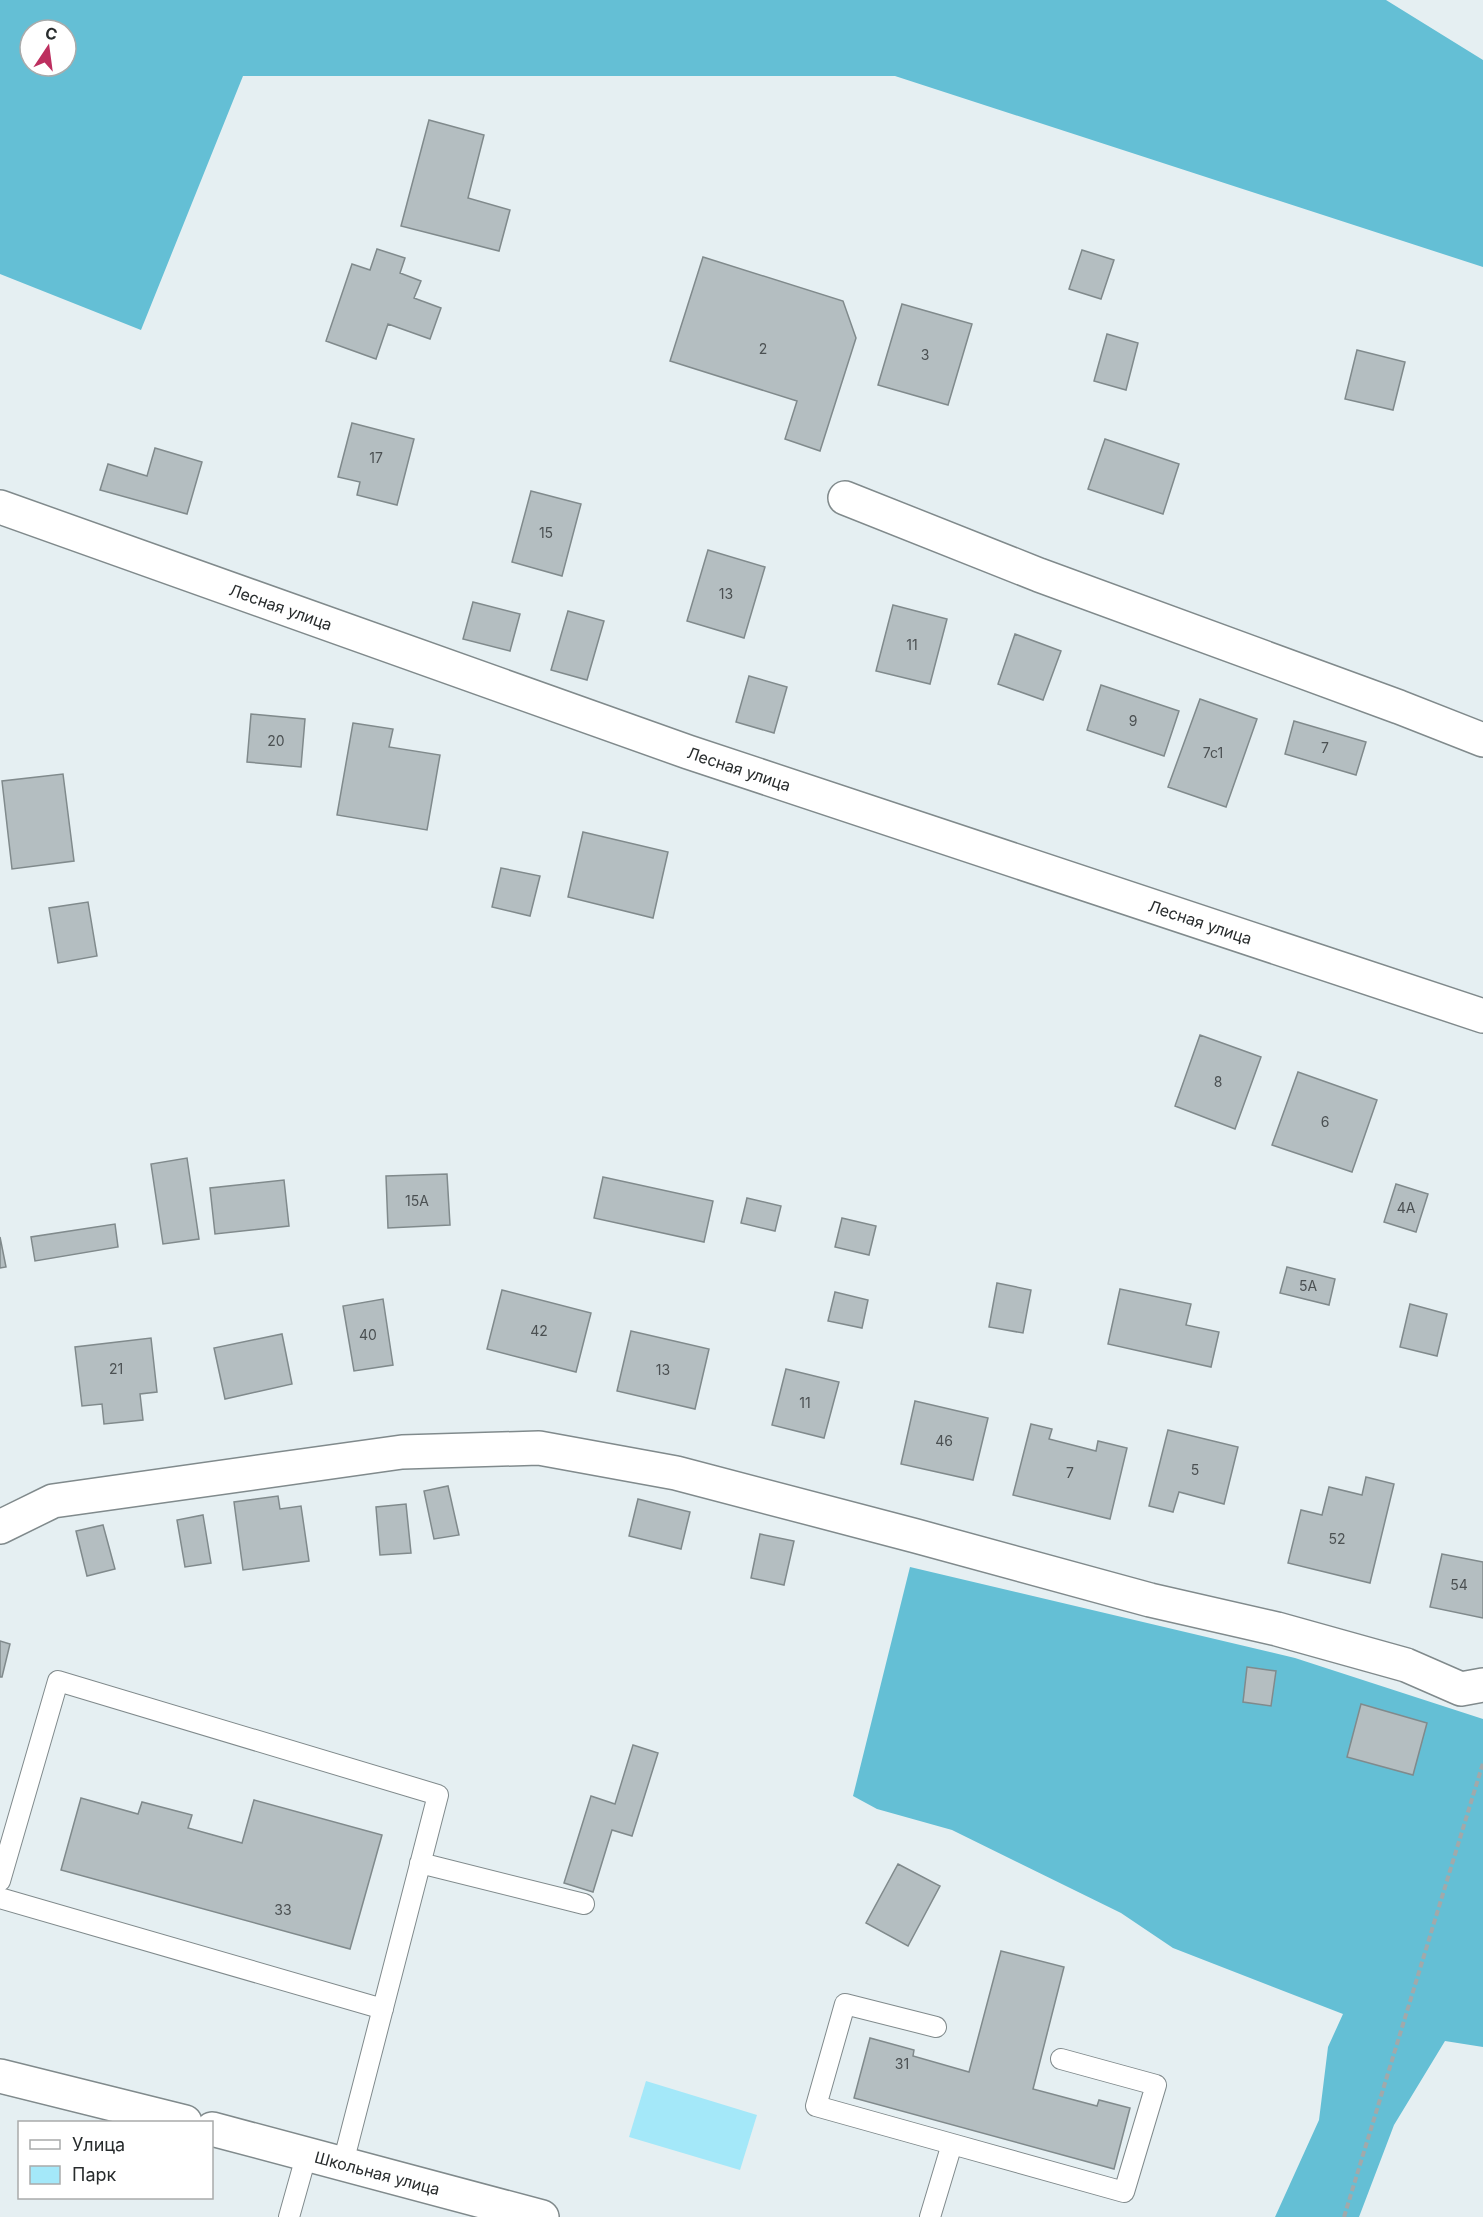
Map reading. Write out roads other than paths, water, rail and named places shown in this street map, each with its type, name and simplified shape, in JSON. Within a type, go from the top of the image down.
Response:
[{"type":"street","points":[[845,498],[1039,575],[1400,707],[1483,740]]},
{"type":"street","name":"Лесная улица","points":[[0,507],[688,752],[1483,1016]]},
{"type":"street","points":[[0,1527],[53,1501],[402,1452],[539,1448],[676,1473],[1150,1600],[1277,1629],[1406,1665],[1461,1689],[1483,1685]]},
{"type":"street","points":[[0,2076],[181,2121]]},
{"type":"street","name":"Школьная улица","points":[[213,2129],[542,2217]]},
{"type":"lane","points":[[0,1881],[58,1681],[438,1795],[343,2163]]},
{"type":"lane","points":[[420,1863],[584,1904]]},
{"type":"lane","points":[[0,1899],[383,2009]]},
{"type":"lane","points":[[936,2027],[845,2004],[816,2106],[1124,2192],[1156,2085],[1061,2059]]},
{"type":"lane","points":[[930,2217],[952,2144]]},
{"type":"lane","points":[[289,2217],[307,2153]]}]
